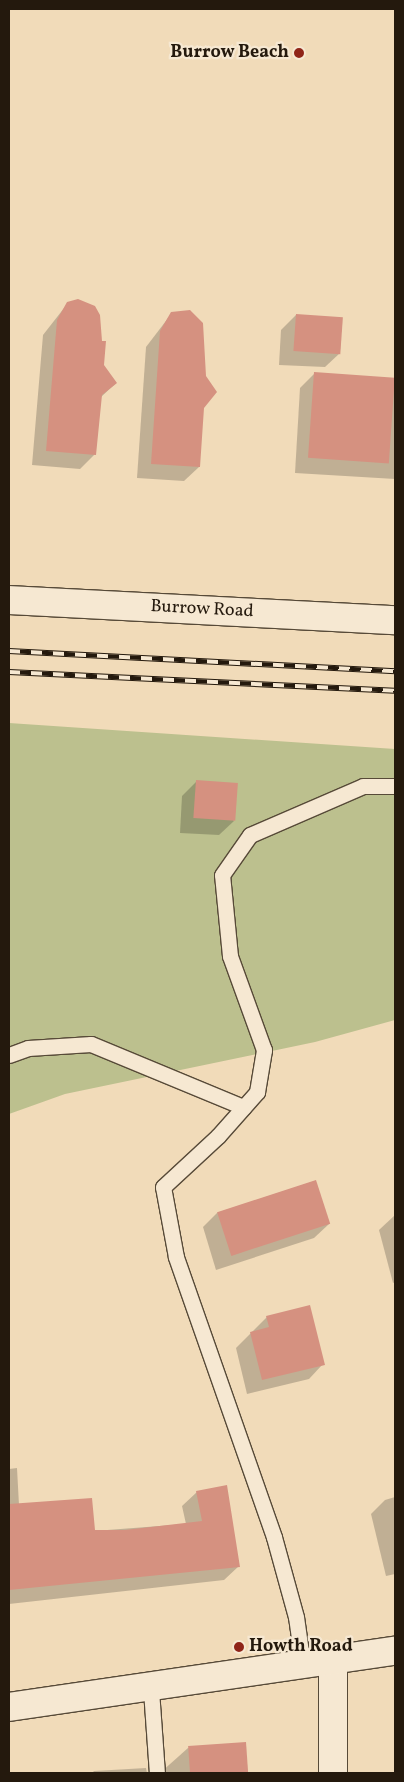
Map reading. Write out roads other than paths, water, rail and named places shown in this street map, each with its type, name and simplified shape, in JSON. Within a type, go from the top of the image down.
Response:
[{"type":"street","name":"Burrow Road","points":[[9,600],[395,620]]},
{"type":"street","points":[[9,1707],[151,1690],[395,1651]]},
{"type":"street","points":[[333,1662],[333,1773]]},
{"type":"lane","points":[[303,1666],[296,1617],[274,1536],[176,1257],[163,1187],[257,1092],[264,1050],[230,956],[222,875],[250,835],[363,786],[395,786]]},
{"type":"lane","points":[[9,1055],[28,1048],[91,1044],[243,1108]]},
{"type":"lane","points":[[151,1690],[157,1773]]},
{"type":"railway","points":[[9,651],[395,671]]},
{"type":"railway","points":[[9,672],[395,691]]},
{"type":"place","name":"Burrow Beach","points":[[299,53]]},
{"type":"place","name":"Howth Road","points":[[239,1647]]}]
